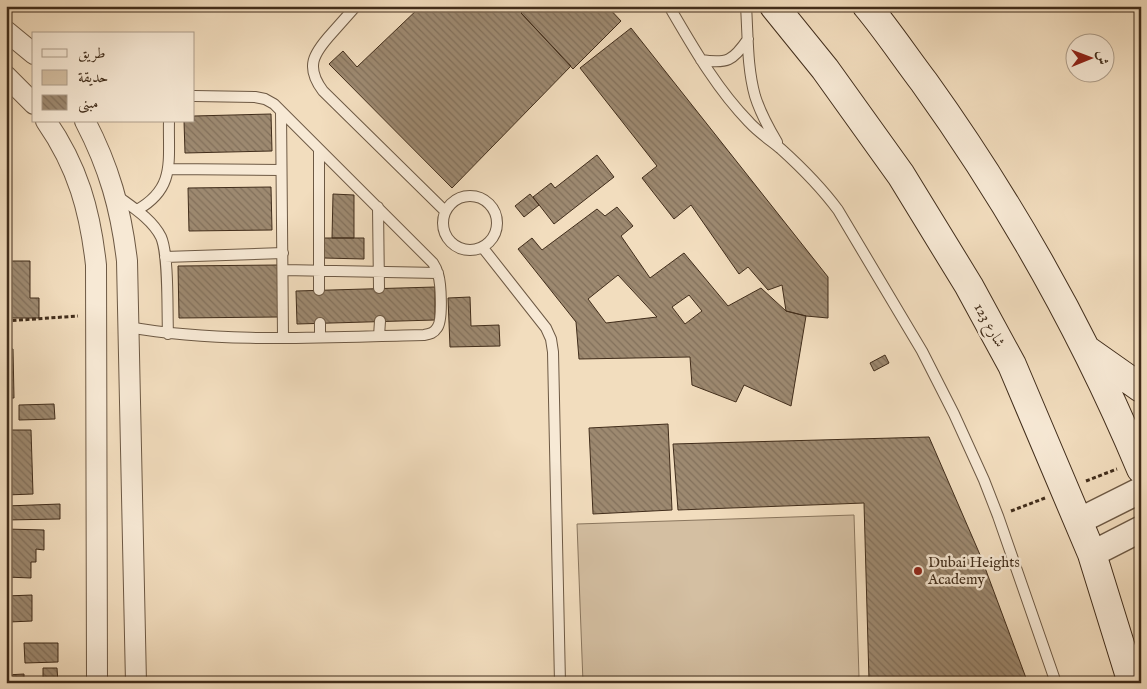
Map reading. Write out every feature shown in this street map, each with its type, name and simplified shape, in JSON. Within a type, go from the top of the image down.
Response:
[{"type":"main road","name":"شارع 123","points":[[774,6],[825,69],[901,175],[969,286],[1012,365],[1092,554],[1132,683]]},
{"type":"main road","points":[[867,6],[953,123],[1024,234],[1086,349],[1141,469]]},
{"type":"main road","points":[[1086,349],[1141,388]]},
{"type":"street","points":[[6,31],[32,52]]},
{"type":"street","points":[[6,76],[32,102]]},
{"type":"street","points":[[47,122],[71,165],[84,197],[92,231],[96,265],[96,683]]},
{"type":"street","points":[[85,122],[107,168],[116,195],[127,261],[136,683]]},
{"type":"street","points":[[1079,521],[1141,490]]},
{"type":"street","points":[[1092,554],[1141,529]]},
{"type":"lane","points":[[356,6],[316,52],[312,66],[315,80],[323,91],[445,212]]},
{"type":"lane","points":[[669,6],[701,60],[728,99],[750,123],[813,179],[838,210],[926,359],[984,480],[998,516],[1053,681]]},
{"type":"lane","points":[[746,6],[749,68],[755,97],[766,124],[781,149]]},
{"type":"lane","points":[[701,60],[720,62],[737,54],[748,39]]},
{"type":"lane","points":[[128,327],[168,334],[320,337],[424,335],[432,333],[439,327],[441,318],[438,273],[433,263],[274,104],[265,99],[255,97],[195,96]]},
{"type":"lane","points":[[281,111],[283,337]]},
{"type":"lane","points":[[136,210],[148,204],[165,183],[168,168],[170,122]]},
{"type":"lane","points":[[319,149],[319,290]]},
{"type":"lane","points":[[168,168],[281,170]]},
{"type":"lane","points":[[116,195],[150,223],[161,238],[165,257],[168,334]]},
{"type":"lane","points":[[465,196],[478,197],[489,204],[496,214],[497,227],[492,239],[483,248],[470,251],[457,248],[447,238],[443,225],[445,212],[453,202],[465,196]]},
{"type":"lane","points":[[378,207],[379,288]]},
{"type":"lane","points":[[483,248],[546,328],[552,339],[560,683]]},
{"type":"lane","points":[[165,257],[282,254]]},
{"type":"lane","points":[[282,270],[438,273]]},
{"type":"lane","points":[[379,336],[380,321]]},
{"type":"lane","points":[[320,323],[320,337]]},
{"type":"path","points":[[6,321],[96,315]]},
{"type":"green space","points":[[854,515],[859,677],[688,683],[583,683],[577,524]]},
{"type":"building","points":[[421,6],[528,6],[521,13],[571,66],[452,188],[329,64],[343,51],[357,67]]},
{"type":"building","points":[[528,6],[607,6],[621,21],[573,69],[521,13]]},
{"type":"building","points":[[631,28],[828,277],[828,318],[806,316],[786,311],[782,285],[768,290],[748,267],[739,274],[691,205],[674,219],[642,178],[657,166],[580,68]]},
{"type":"building","points":[[271,114],[272,151],[185,153],[184,122],[195,122],[195,116]]},
{"type":"building","points":[[597,155],[614,177],[554,224],[533,197],[551,183],[555,188]]},
{"type":"building","points":[[271,187],[272,230],[189,231],[188,188]]},
{"type":"building","points":[[333,194],[354,195],[354,238],[332,238]]},
{"type":"building","points":[[530,194],[539,205],[524,217],[515,206]]},
{"type":"building","points":[[617,207],[633,226],[621,236],[650,278],[684,253],[728,306],[761,288],[786,311],[806,316],[791,406],[744,385],[736,402],[692,385],[690,357],[579,359],[576,322],[518,249],[532,238],[542,250],[597,209],[605,216]],"holes":[[[618,275],[657,317],[606,323],[588,299]],[[689,295],[702,311],[685,324],[672,307]]]},
{"type":"building","points":[[324,238],[364,238],[364,259],[324,258]]},
{"type":"building","points":[[6,261],[30,261],[30,298],[39,298],[39,318],[6,318]]},
{"type":"building","points":[[278,265],[278,317],[179,318],[178,266]]},
{"type":"building","points":[[435,287],[435,320],[297,324],[296,291]]},
{"type":"building","points":[[470,297],[471,326],[499,325],[500,346],[450,347],[448,298]]},
{"type":"building","points":[[6,349],[13,349],[14,398],[6,398]]},
{"type":"building","points":[[885,355],[889,363],[874,371],[870,363]]},
{"type":"building","points":[[54,404],[55,419],[19,420],[19,405]]},
{"type":"building","points":[[668,424],[672,510],[593,514],[589,428]]},
{"type":"building","points":[[6,430],[31,430],[33,494],[6,495]]},
{"type":"building","points":[[929,437],[981,557],[1026,678],[869,680],[864,503],[678,510],[673,444]]},
{"type":"building","points":[[60,504],[60,519],[6,520],[6,506]]},
{"type":"building","points":[[6,529],[44,530],[44,550],[36,549],[36,562],[31,562],[31,578],[6,577]]},
{"type":"building","points":[[32,595],[32,621],[9,622],[10,657],[6,657],[6,596]]},
{"type":"building","points":[[24,643],[58,643],[58,662],[25,663]]},
{"type":"building","points":[[43,668],[57,668],[58,683],[43,683]]},
{"type":"building","points":[[24,674],[24,683],[6,683],[6,675]]},
{"type":"place","name":"Dubai Heights Academy","points":[[918,571]]}]
